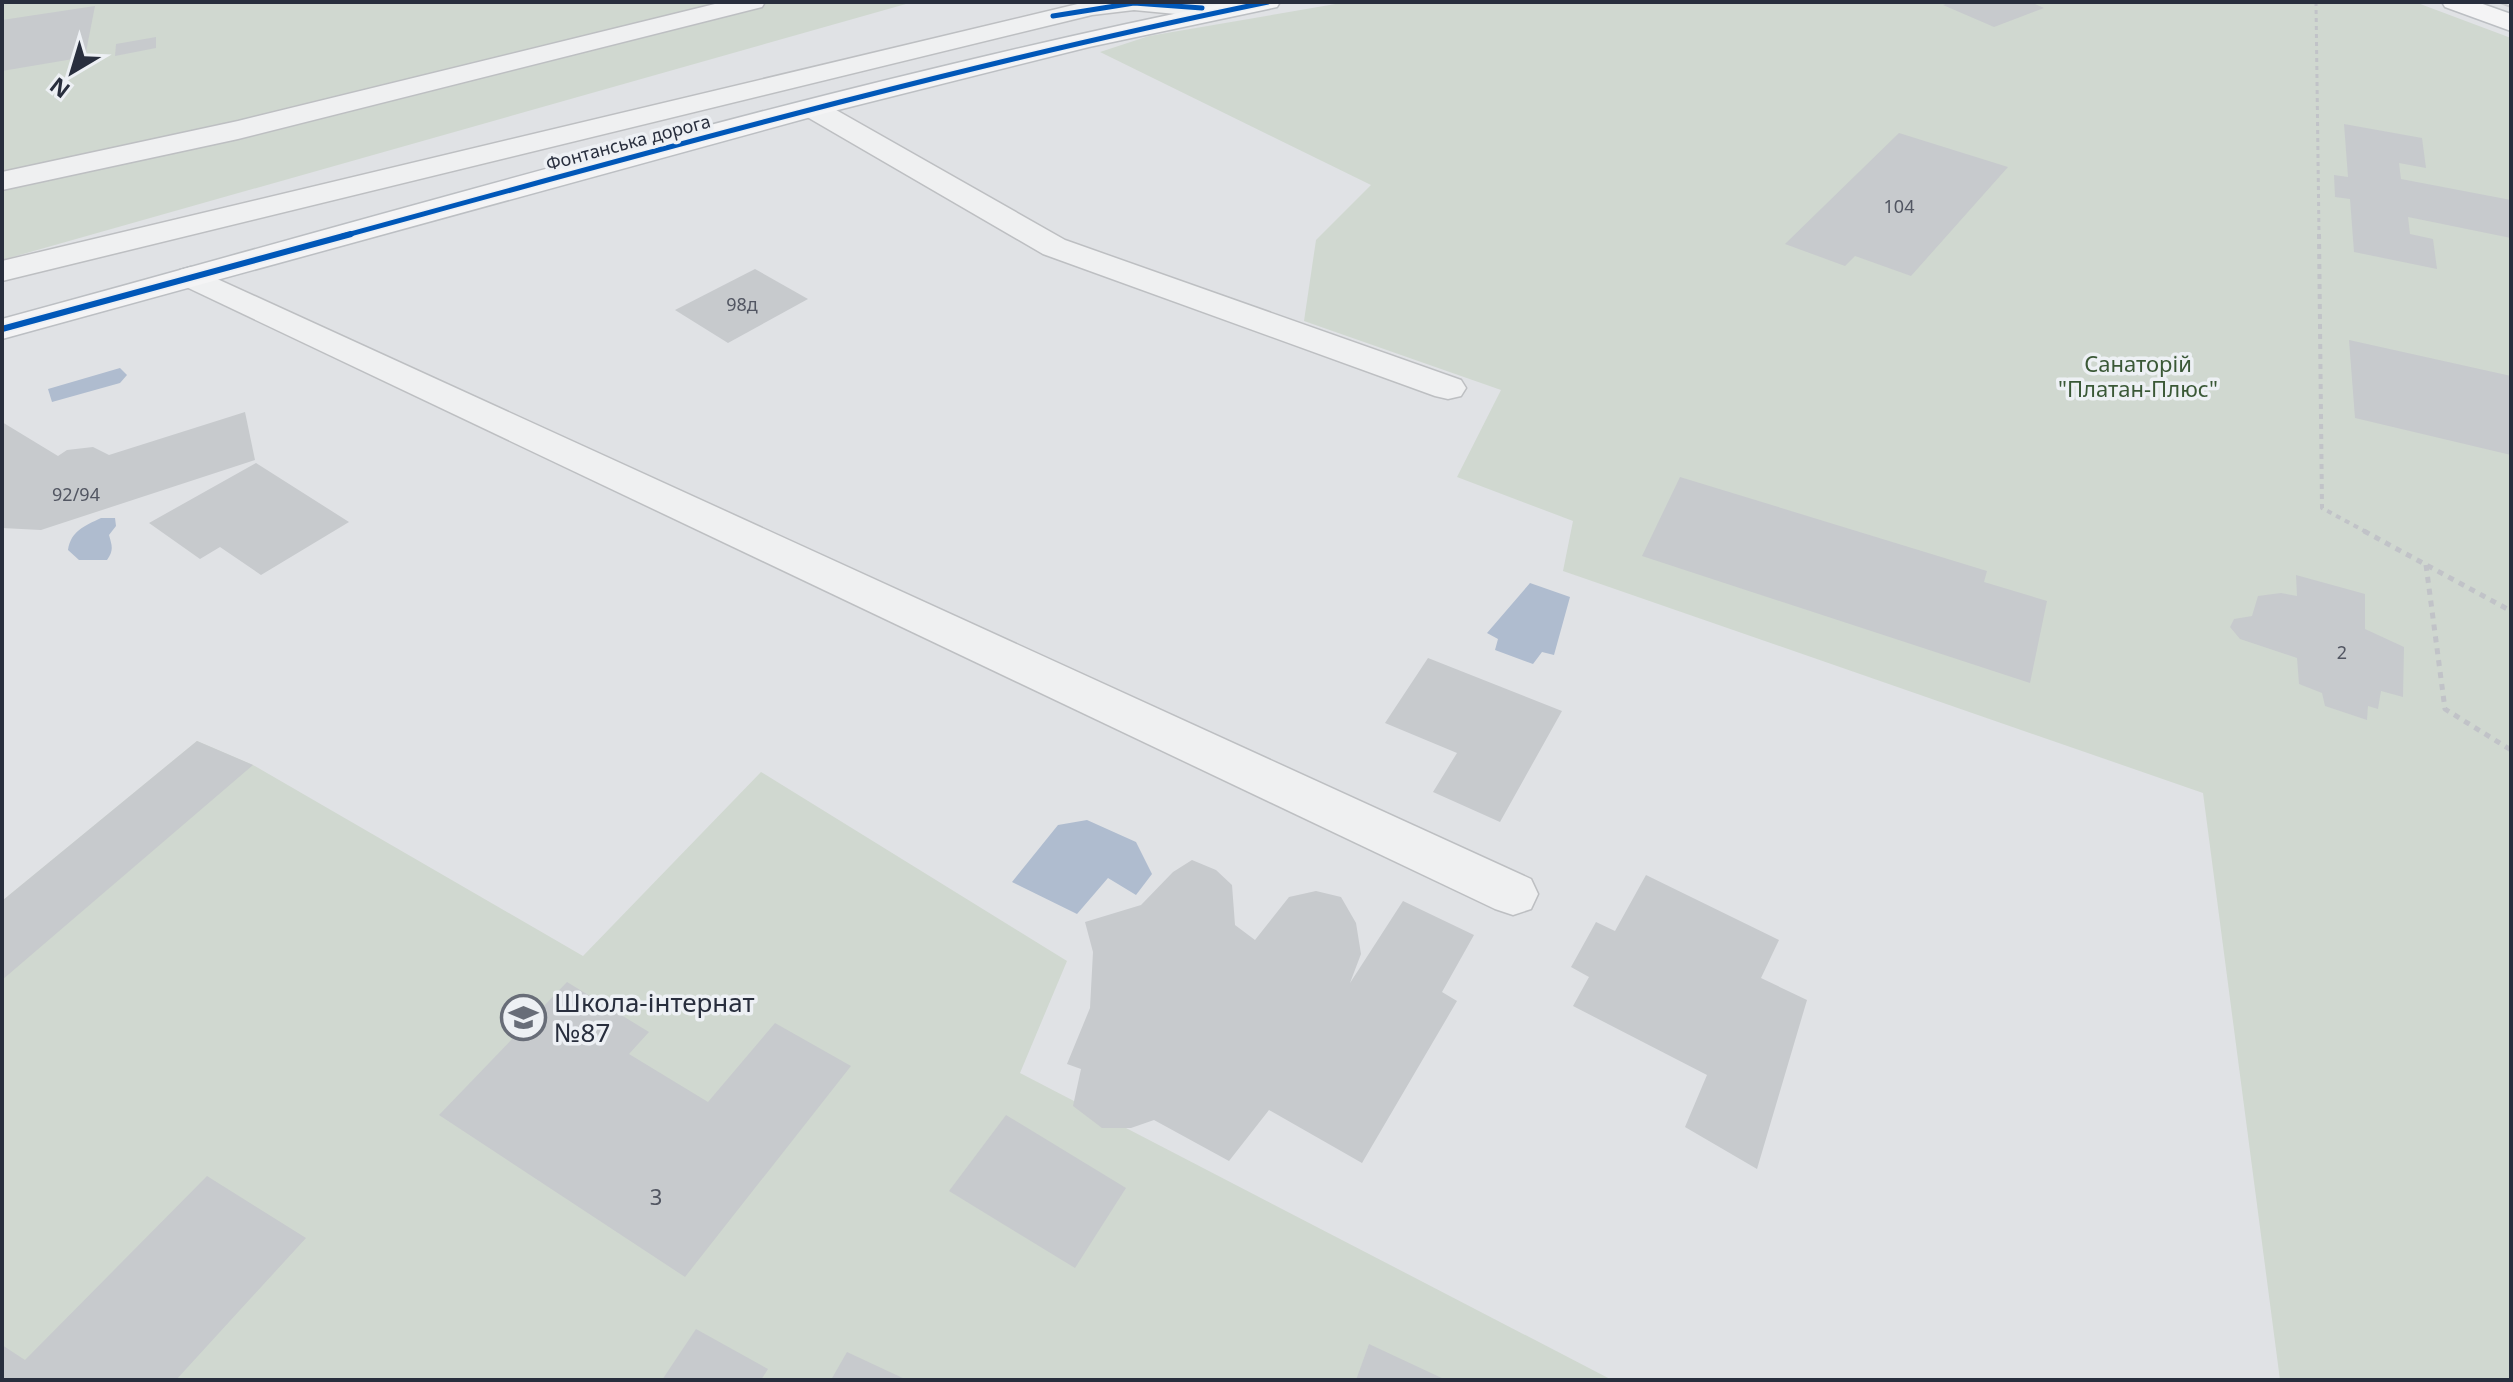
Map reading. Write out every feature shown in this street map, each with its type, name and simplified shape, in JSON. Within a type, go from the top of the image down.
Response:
[{"type":"main road","name":"Фонтанська дорога","points":[[2,329],[812,108],[1088,39],[1268,2]]},
{"type":"main road","points":[[2454,2],[2511,23]]},
{"type":"street","points":[[2,181],[238,130],[753,2]]},
{"type":"street","points":[[2,271],[1053,16],[1134,3],[1218,10]]},
{"type":"street","points":[[1053,16],[1075,14],[1099,23],[1098,30],[1088,39]]},
{"type":"street","points":[[903,52],[934,21]]},
{"type":"street","points":[[812,108],[1054,247],[1448,388]]},
{"type":"street","points":[[191,277],[1513,894]]},
{"type":"path","points":[[2316,2],[2322,508],[2511,611]]},
{"type":"path","points":[[2425,564],[2445,709],[2511,750]]},
{"type":"green space","points":[[2,2],[913,2],[2,260]]},
{"type":"green space","name":"Санаторій \"Платан-Плюс\"","points":[[1347,2],[2415,2],[2511,38],[2511,1380],[2280,1380],[2203,793],[1563,571],[1573,521],[1457,477],[1501,390],[1304,321],[1316,240],[1371,185],[1100,52],[1149,36]]},
{"type":"green space","name":"Школа-інтернат №87","points":[[197,741],[253,765],[583,956],[761,772],[1067,961],[1020,1073],[1612,1380],[2,1380],[2,901]]},
{"type":"water","points":[[120,368],[127,375],[120,383],[52,402],[48,389]]},
{"type":"water","points":[[101,518],[115,518],[116,526],[109,535],[112,548],[109,557],[107,560],[79,560],[68,550],[72,538]]},
{"type":"water","points":[[1530,583],[1570,597],[1554,655],[1542,652],[1533,664],[1495,650],[1498,639],[1487,633]]},
{"type":"water","points":[[1087,820],[1136,842],[1152,874],[1136,895],[1108,878],[1077,914],[1012,882],[1058,825]]},
{"type":"building","points":[[1951,2],[2030,2],[2044,8],[1994,27],[1943,5]]},
{"type":"building","points":[[95,6],[85,57],[2,71],[2,20]]},
{"type":"building","points":[[156,37],[156,48],[115,56],[116,44]]},
{"type":"building","points":[[2344,124],[2422,138],[2426,168],[2399,163],[2401,179],[2511,200],[2511,238],[2408,217],[2410,234],[2433,239],[2437,269],[2354,252],[2350,199],[2335,197],[2334,175],[2348,177]]},
{"type":"building","points":[[1899,133],[2008,167],[1911,276],[1855,256],[1845,266],[1785,244]]},
{"type":"building","points":[[755,269],[808,299],[728,343],[675,310]]},
{"type":"building","points":[[2349,340],[2511,376],[2511,455],[2355,418]]},
{"type":"building","points":[[245,412],[255,460],[41,530],[2,528],[2,422],[58,456],[67,450],[93,447],[109,455]]},
{"type":"building","points":[[256,463],[349,522],[261,575],[220,547],[200,559],[149,523]]},
{"type":"building","points":[[1680,477],[1987,571],[1984,582],[2047,601],[2030,683],[1642,556]]},
{"type":"building","points":[[2296,575],[2365,594],[2365,629],[2404,647],[2403,697],[2381,691],[2378,709],[2368,706],[2367,720],[2325,706],[2322,693],[2299,684],[2297,658],[2240,639],[2230,627],[2234,619],[2252,616],[2258,596],[2281,593],[2297,596]]},
{"type":"building","points":[[1428,658],[1562,711],[1500,822],[1433,792],[1457,753],[1385,723]]},
{"type":"building","points":[[197,741],[253,765],[2,980],[2,901]]},
{"type":"building","points":[[1192,860],[1216,870],[1232,885],[1235,925],[1255,940],[1289,897],[1316,891],[1341,897],[1356,923],[1361,954],[1350,983],[1403,901],[1474,935],[1442,992],[1457,1001],[1362,1163],[1269,1110],[1229,1161],[1154,1120],[1131,1128],[1102,1128],[1073,1106],[1081,1069],[1067,1064],[1090,1008],[1093,952],[1085,922],[1141,905],[1173,872]]},
{"type":"building","points":[[1646,875],[1779,940],[1761,978],[1807,1000],[1757,1169],[1685,1127],[1707,1075],[1573,1006],[1589,977],[1571,967],[1596,922],[1615,931]]},
{"type":"building","points":[[567,982],[649,1032],[629,1054],[708,1102],[775,1023],[851,1066],[685,1277],[439,1115]]},
{"type":"building","points":[[1006,1115],[1126,1188],[1075,1268],[949,1191]]},
{"type":"building","points":[[207,1176],[306,1238],[176,1380],[2,1380],[2,1345],[25,1360]]},
{"type":"building","points":[[696,1329],[768,1369],[761,1380],[662,1380]]},
{"type":"building","points":[[1369,1344],[1446,1380],[1356,1380]]},
{"type":"building","points":[[847,1352],[907,1380],[831,1380]]},
{"type":"tram line","points":[[2498,2],[2511,7]]},
{"type":"cycle path","points":[[2,329],[812,108],[1088,39],[1268,2]]},
{"type":"cycle path","points":[[1053,16],[1134,3],[1202,8]]},
{"type":"place","name":"Школа-інтернат №87","points":[[523,1017]]}]
